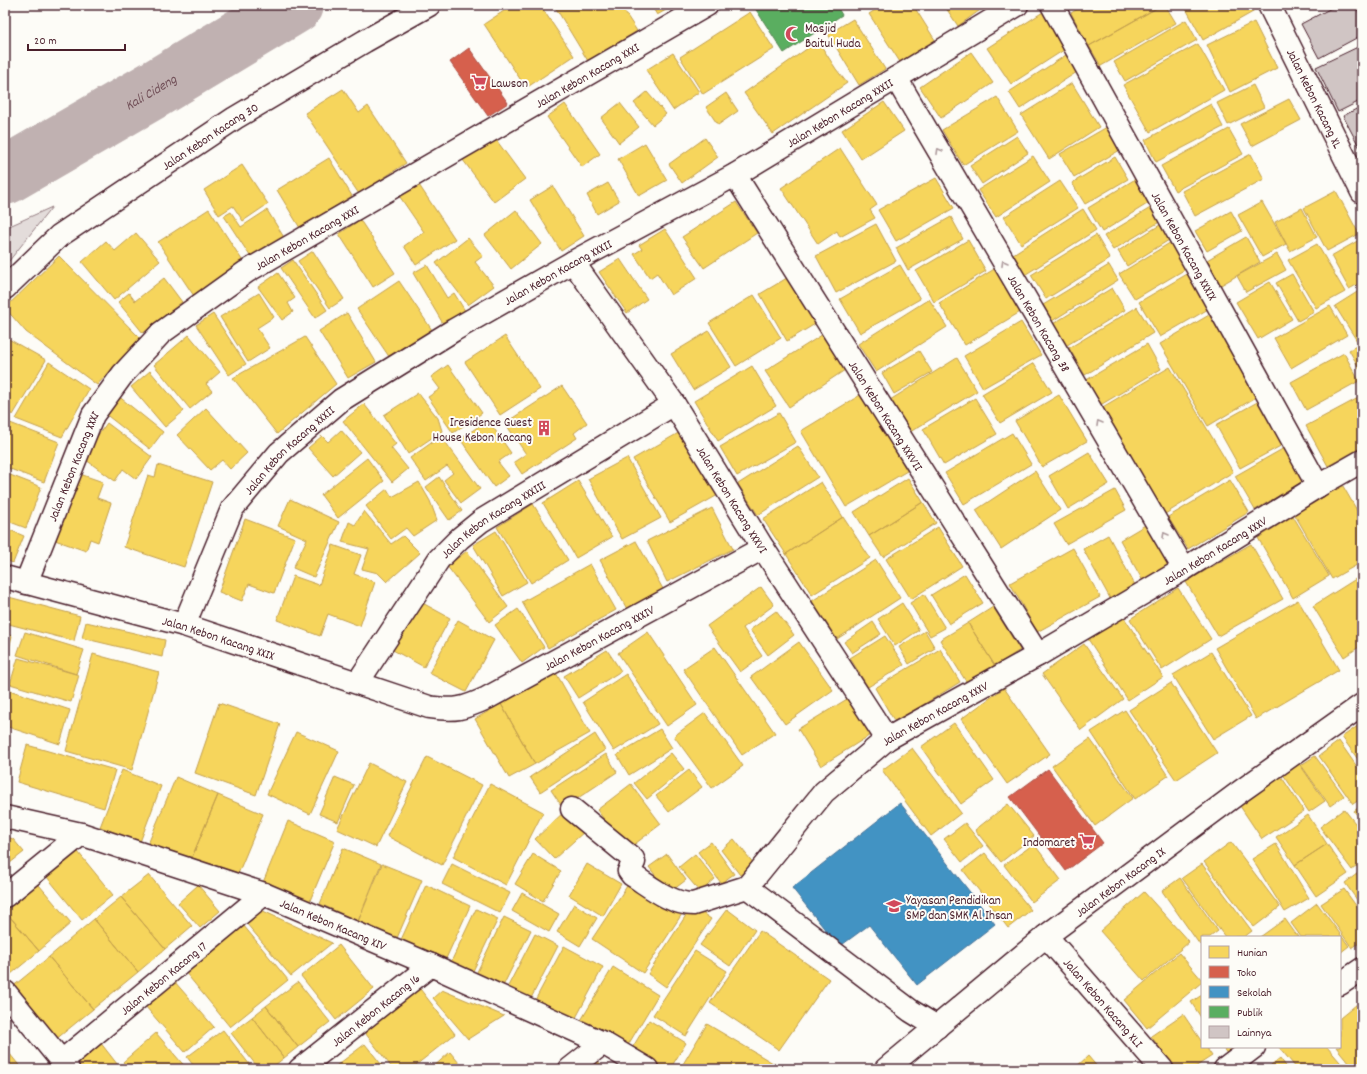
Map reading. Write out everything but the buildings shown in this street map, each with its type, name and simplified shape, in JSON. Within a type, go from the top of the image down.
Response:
[{"type":"street","name":"Jalan Kebon Kacang 30","points":[[5,288],[59,236],[235,118],[429,5]]},
{"type":"street","name":"Jalan Kebon Kacang XXXI","points":[[26,583],[93,415],[123,374],[161,333],[246,272],[706,5]]},
{"type":"street","name":"Jalan Kebon Kacang XXXII","points":[[184,625],[232,509],[279,453],[341,400],[454,330],[573,262],[735,175],[1017,5]]},
{"type":"street","name":"Jalan Kebon Kacang XXXIX","points":[[1052,5],[1318,486]]},
{"type":"street","name":"Jalan Kebon Kacang XL","points":[[1269,5],[1362,192]]},
{"type":"street","name":"Jalan Kebon Kacang 38","points":[[896,78],[1184,569]]},
{"type":"street","name":"Jalan Kebon Kacang XXXVII","points":[[735,175],[1038,655]]},
{"type":"street","name":"Jalan Kebon Kacang XXXVI","points":[[573,262],[674,404],[763,548],[887,739]]},
{"type":"street","name":"Jalan Kebon Kacang XXXIII","points":[[358,682],[439,559],[460,538],[481,521],[674,404]]},
{"type":"street","name":"Jalan Kebon Kacang XXXV","points":[[747,886],[824,792],[887,739],[1038,655],[1184,569],[1362,460]]},
{"type":"street","name":"Jalan Kebon Kacang XXXIV","points":[[429,707],[448,710],[468,706],[487,698],[763,548]]},
{"type":"street","name":"Jalan Kebon Kacang XXIX","points":[[5,577],[184,625],[429,707]]},
{"type":"street","name":"Jalan Kebon Kacang IX","points":[[886,1069],[1046,936],[1241,791],[1362,705]]},
{"type":"street","points":[[572,809],[633,859],[634,862],[629,871],[632,875],[673,900],[684,904],[693,904],[747,886],[911,1011],[937,1027]]},
{"type":"street","name":"Jalan Kebon Kacang XIV","points":[[5,817],[81,834],[264,894],[431,965],[603,1043],[647,1069]]},
{"type":"street","points":[[5,896],[81,834]]},
{"type":"street","name":"Jalan Kebon Kacang 17","points":[[65,1065],[264,894]]},
{"type":"street","name":"Jalan Kebon Kacang XLI","points":[[1046,936],[1162,1069]]},
{"type":"street","name":"Jalan Kebon Kacang 16","points":[[300,1069],[431,965]]},
{"type":"street","points":[[1341,983],[1362,969]]},
{"type":"street","points":[[5,992],[65,1065]]},
{"type":"street","points":[[570,1069],[603,1043]]},
{"type":"street","points":[[1225,1069],[1253,1048]]},
{"type":"shaded area","points":[[52,207],[5,266],[5,228]]},
{"type":"waterway","name":"Kali Cideng","points":[[5,176],[155,89],[294,5]]},
{"type":"place","name":"Masjid Baitul Huda","points":[[793,34]]},
{"type":"place","name":"Lawson","points":[[479,82]]},
{"type":"place","name":"Iresidence Guest House Kebon Kacang","points":[[544,428]]},
{"type":"place","name":"Indomaret","points":[[1087,841]]},
{"type":"place","name":"Yayasan Pendidikan SMP dan SMK Al Ihsan","points":[[894,906]]}]
